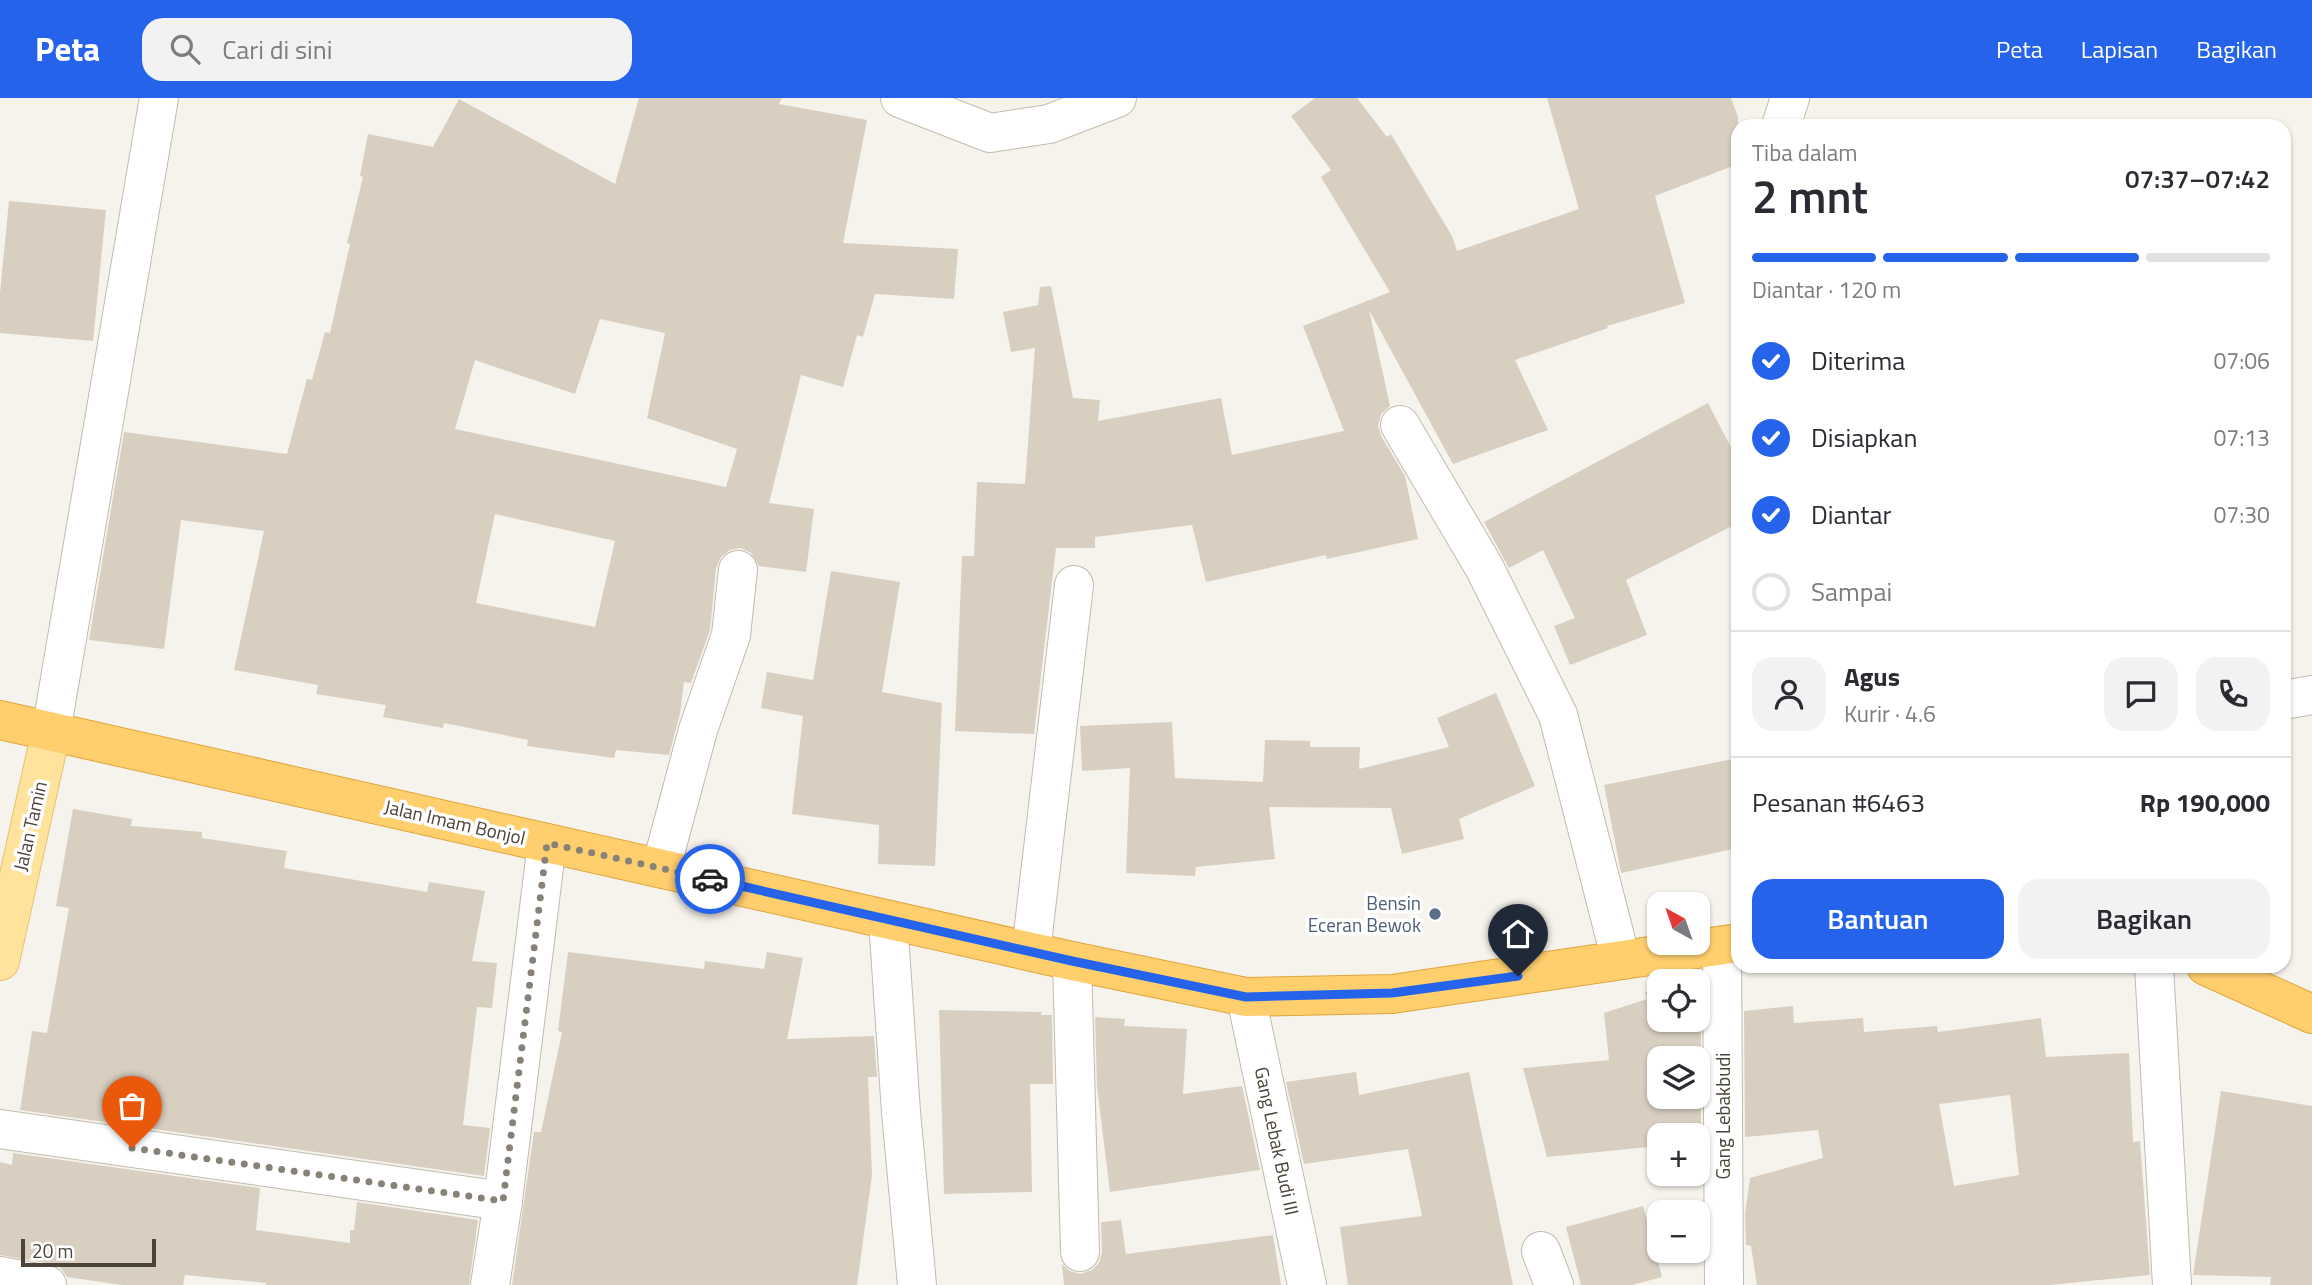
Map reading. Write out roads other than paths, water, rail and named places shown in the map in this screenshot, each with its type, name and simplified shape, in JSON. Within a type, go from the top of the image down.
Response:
[{"type":"highway","name":"Jalan Imam Bonjol","points":[[0,720],[1072,961],[1246,997],[1392,993],[1730,944]]},
{"type":"highway","points":[[2222,973],[2312,1014]]},
{"type":"main road","name":"Jalan Tamin","points":[[0,961],[51,732]]},
{"type":"street","points":[[51,732],[159,98]]},
{"type":"street","points":[[900,98],[990,133],[1049,124],[1117,98]]},
{"type":"street","points":[[1783,119],[1790,98]]},
{"type":"street","points":[[1400,425],[1484,567],[1558,715],[1621,960]]},
{"type":"street","points":[[661,868],[698,730],[731,635],[738,570]]},
{"type":"street","points":[[1031,951],[1074,585]]},
{"type":"street","points":[[2291,699],[2312,695]]},
{"type":"street","points":[[490,1285],[503,1201],[547,843]]},
{"type":"street","points":[[888,920],[901,1112],[917,1285]]},
{"type":"street","name":"Gang Lebakbudi","points":[[1724,1285],[1730,944]]},
{"type":"street","points":[[1072,961],[1080,1252]]},
{"type":"street","points":[[2154,973],[2172,1285]]},
{"type":"street","name":"Gang Lebak Budi III","points":[[1246,997],[1307,1285]]},
{"type":"street","points":[[0,1129],[503,1201]]},
{"type":"street","points":[[0,1276],[47,1285]]},
{"type":"place","name":"Bensin Eceran Bewok","points":[[1435,914]]}]
